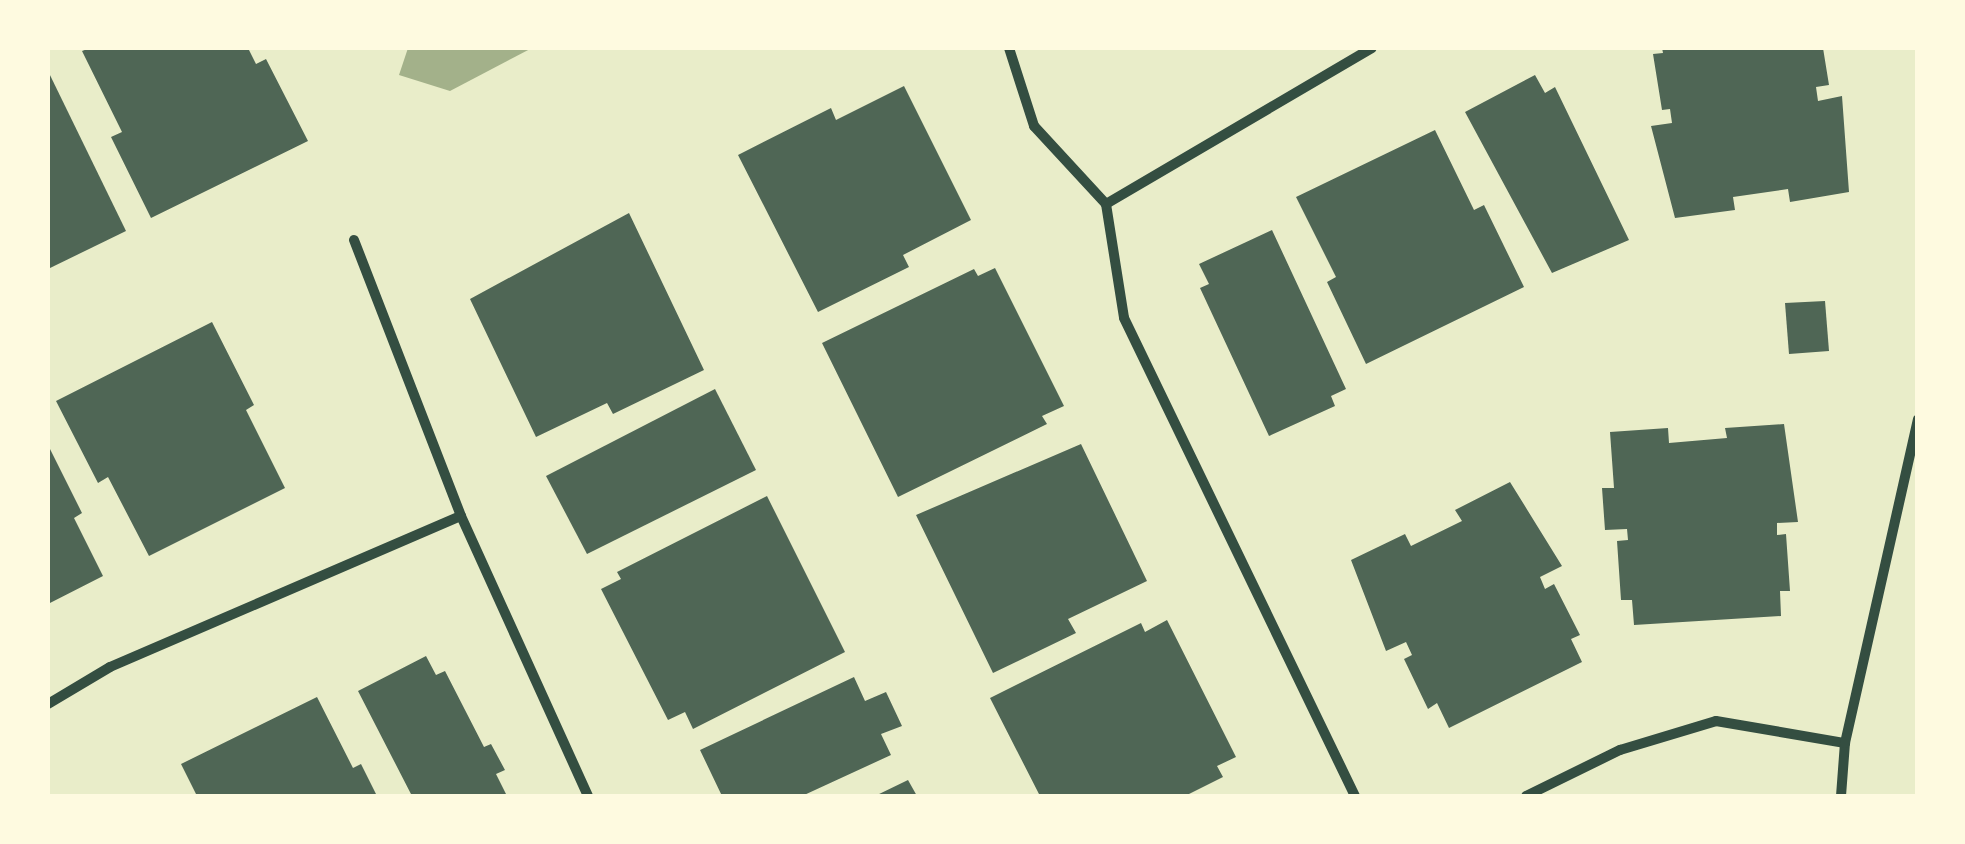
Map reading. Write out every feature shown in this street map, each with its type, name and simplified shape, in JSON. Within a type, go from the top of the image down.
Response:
[{"type":"street","points":[[1009,48],[1034,126],[1106,204],[1124,318],[1355,796]]},
{"type":"street","points":[[1106,204],[1372,48]]},
{"type":"street","points":[[354,240],[461,516],[588,796]]},
{"type":"street","points":[[1842,796],[1844,743],[1918,419]]},
{"type":"street","points":[[48,704],[110,667],[461,516]]},
{"type":"street","points":[[1526,796],[1620,750],[1716,722],[1844,743]]},
{"type":"shaded area","points":[[408,48],[532,48],[450,91],[399,75]]},
{"type":"building","points":[[248,48],[256,64],[266,59],[308,141],[151,218],[111,137],[122,132],[82,51]]},
{"type":"building","points":[[1662,48],[1823,48],[1829,85],[1816,87],[1818,101],[1842,96],[1849,192],[1790,202],[1788,189],[1733,197],[1735,210],[1675,218],[1651,126],[1672,123],[1670,109],[1662,110],[1653,54],[1663,53]]},
{"type":"building","points":[[48,71],[126,231],[48,269]]},
{"type":"building","points":[[1535,75],[1545,93],[1555,87],[1629,240],[1552,273],[1465,112]]},
{"type":"building","points":[[904,86],[971,220],[903,255],[909,267],[818,312],[738,155],[831,108],[836,120]]},
{"type":"building","points":[[1435,130],[1474,210],[1484,205],[1524,287],[1366,364],[1327,282],[1336,277],[1296,197]]},
{"type":"building","points":[[629,213],[704,370],[613,414],[607,403],[536,437],[470,299]]},
{"type":"building","points":[[1272,230],[1346,389],[1331,396],[1335,406],[1269,436],[1200,288],[1209,284],[1199,264]]},
{"type":"building","points":[[995,268],[1064,406],[1042,416],[1047,424],[898,497],[822,343],[974,269],[978,276]]},
{"type":"building","points":[[1825,301],[1829,351],[1789,354],[1785,303]]},
{"type":"building","points":[[212,322],[254,405],[246,410],[285,488],[149,556],[108,477],[98,483],[56,401]]},
{"type":"building","points":[[715,389],[756,470],[587,554],[546,476]]},
{"type":"building","points":[[1784,424],[1798,522],[1777,523],[1777,535],[1786,534],[1790,591],[1780,591],[1781,616],[1634,625],[1632,600],[1621,600],[1617,541],[1628,540],[1627,529],[1605,530],[1602,488],[1614,488],[1610,432],[1668,428],[1669,443],[1727,438],[1725,428]]},
{"type":"building","points":[[1081,444],[1147,581],[1068,619],[1076,633],[993,673],[916,515]]},
{"type":"building","points":[[48,445],[82,513],[74,518],[103,576],[48,604]]},
{"type":"building","points":[[1510,482],[1562,566],[1540,577],[1545,589],[1554,584],[1580,635],[1571,639],[1582,662],[1449,728],[1437,703],[1428,709],[1404,659],[1412,655],[1406,642],[1386,651],[1351,560],[1405,534],[1411,546],[1462,521],[1455,510]]},
{"type":"building","points":[[767,496],[845,652],[693,729],[685,712],[668,720],[601,589],[621,579],[617,572]]},
{"type":"building","points":[[1167,620],[1236,757],[1217,766],[1223,777],[1185,796],[1040,796],[990,698],[1141,623],[1145,632]]},
{"type":"building","points":[[426,656],[436,675],[445,671],[484,747],[491,744],[505,770],[496,774],[507,796],[412,796],[358,691]]},
{"type":"building","points":[[854,677],[865,701],[886,692],[902,726],[881,734],[891,755],[802,796],[722,796],[700,750]]},
{"type":"building","points":[[317,697],[353,768],[361,764],[377,796],[197,796],[181,764]]},
{"type":"building","points":[[908,780],[917,796],[875,796]]}]
